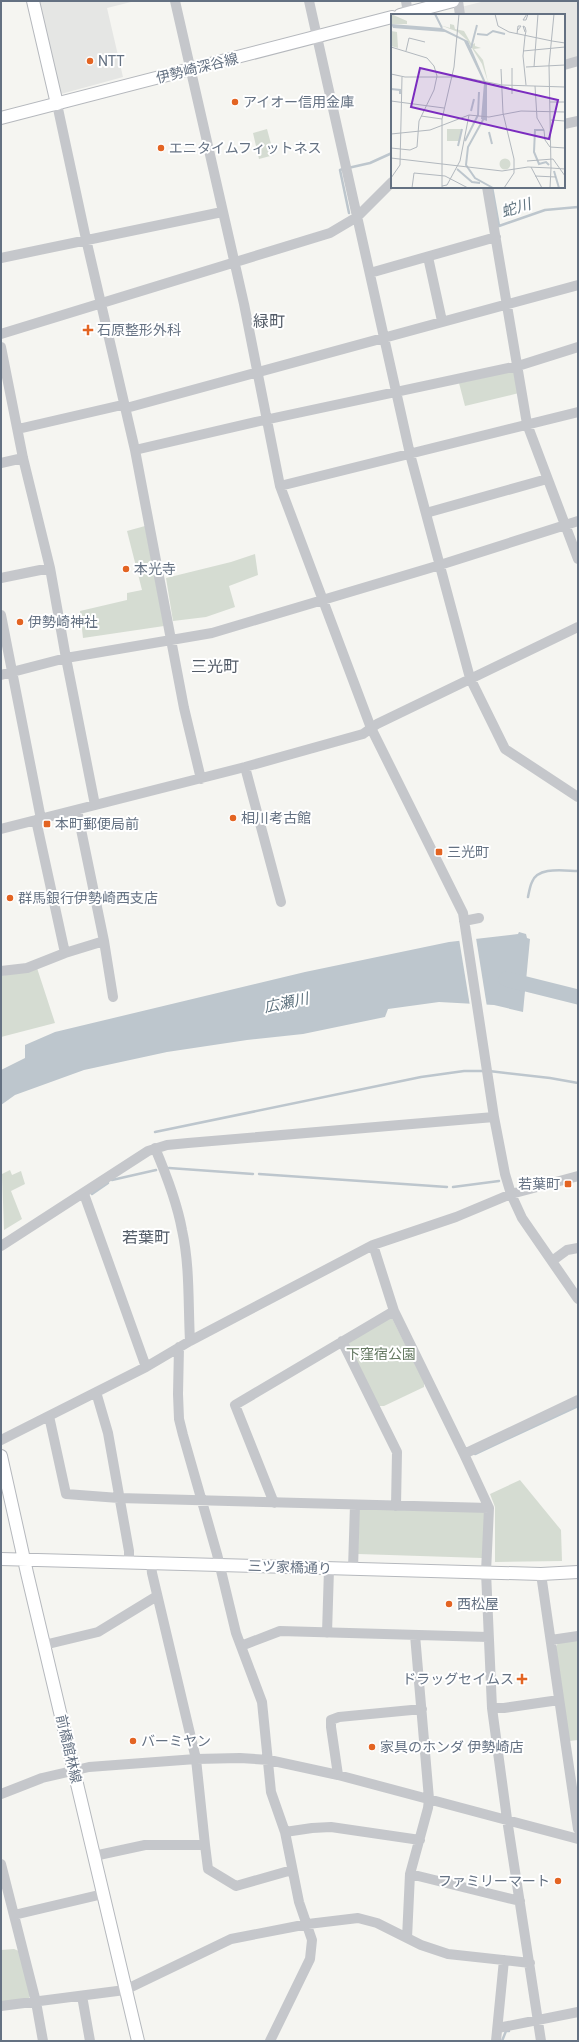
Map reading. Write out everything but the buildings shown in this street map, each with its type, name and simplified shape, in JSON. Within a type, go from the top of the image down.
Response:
[{"type":"main road","points":[[33,1],[57,104]]},
{"type":"main road","points":[[405,10],[453,1]]},
{"type":"main road","name":"伊勢崎深谷線","points":[[1,118],[391,17]]},
{"type":"main road","name":"前橋館林線","points":[[1,1456],[24,1560],[138,2041]]},
{"type":"main road","name":"三ツ家橋通り","points":[[1,1559],[541,1574],[578,1572]]},
{"type":"street","points":[[175,1],[234,262],[280,486],[371,728],[460,906],[465,923],[504,1174],[511,1194],[522,1218],[578,1299]]},
{"type":"street","points":[[309,1],[410,454],[470,678],[505,749],[578,797]]},
{"type":"street","points":[[458,1],[460,14]]},
{"type":"street","points":[[565,65],[578,61]]},
{"type":"street","points":[[57,104],[86,239],[102,302],[135,450],[171,640],[201,779]]},
{"type":"street","points":[[565,124],[578,121]]},
{"type":"street","points":[[1,334],[330,233],[357,217],[391,183]]},
{"type":"street","points":[[488,188],[527,424],[578,559]]},
{"type":"street","points":[[1,258],[86,239],[222,212]]},
{"type":"street","points":[[370,273],[428,258],[496,237]]},
{"type":"street","points":[[428,258],[442,321]]},
{"type":"street","points":[[18,429],[122,405],[130,407],[578,285]]},
{"type":"street","points":[[1,347],[23,458],[50,568],[95,805]]},
{"type":"street","points":[[135,450],[518,366],[578,347]]},
{"type":"street","points":[[280,486],[578,412]]},
{"type":"street","points":[[1,463],[23,458]]},
{"type":"street","points":[[426,513],[547,479]]},
{"type":"street","points":[[1,675],[66,658],[212,633],[440,565],[578,521]]},
{"type":"street","points":[[1,578],[50,568]]},
{"type":"street","points":[[1,615],[64,953]]},
{"type":"street","points":[[1,829],[201,779],[363,734],[371,728],[470,678],[578,627]]},
{"type":"street","points":[[246,767],[281,902]]},
{"type":"street","points":[[77,810],[104,941],[113,997]]},
{"type":"street","points":[[465,923],[479,918]]},
{"type":"street","points":[[1,971],[27,968],[64,953],[104,941]]},
{"type":"street","points":[[1,1246],[155,1148],[188,1143],[494,1117]]},
{"type":"street","points":[[155,1148],[174,1198],[183,1231],[187,1263],[190,1341]]},
{"type":"street","points":[[1,1440],[146,1367],[190,1341],[373,1245],[483,1206],[511,1194],[578,1176]]},
{"type":"street","points":[[84,1194],[146,1367]]},
{"type":"street","points":[[373,1245],[394,1311],[489,1508],[486,1572],[492,1708],[507,1819],[541,2041]]},
{"type":"street","points":[[552,1261],[563,1252],[578,1248]]},
{"type":"street","points":[[274,1503],[235,1405],[394,1311]]},
{"type":"street","points":[[342,1341],[397,1452],[396,1506]]},
{"type":"street","points":[[179,1347],[180,1419],[220,1565],[236,1632],[262,1702],[271,1792],[285,1832],[292,1870],[312,1940],[310,1959],[270,2041]]},
{"type":"street","points":[[96,1392],[106,1426],[129,1551],[129,1562]]},
{"type":"street","points":[[464,1454],[578,1400]]},
{"type":"street","points":[[49,1416],[66,1494],[119,1498],[489,1508]]},
{"type":"street","points":[[353,1569],[355,1505]]},
{"type":"street","points":[[151,1563],[157,1596],[196,1759],[208,1870],[236,1886],[292,1870]]},
{"type":"street","points":[[327,1633],[329,1569]]},
{"type":"street","points":[[541,1574],[559,1700],[575,1784],[578,1829]]},
{"type":"street","points":[[44,1645],[98,1632],[157,1596]]},
{"type":"street","points":[[241,1646],[275,1632],[488,1637]]},
{"type":"street","points":[[407,1938],[410,1874],[420,1840],[429,1799],[415,1635]]},
{"type":"street","points":[[551,1640],[578,1636]]},
{"type":"street","points":[[492,1708],[504,1708],[559,1700]]},
{"type":"street","points":[[338,1775],[330,1726],[332,1720],[339,1717],[422,1709]]},
{"type":"street","points":[[1,1794],[42,1778],[74,1770],[122,1764],[196,1759],[240,1758],[269,1760],[338,1775],[578,1839]]},
{"type":"street","points":[[285,1832],[331,1827],[420,1840]]},
{"type":"street","points":[[94,1856],[145,1845],[205,1845]]},
{"type":"street","points":[[1,1864],[3,1884],[14,1916],[36,2002],[43,2041]]},
{"type":"street","points":[[410,1874],[520,1901]]},
{"type":"street","points":[[14,1916],[103,1894]]},
{"type":"street","points":[[1,2006],[125,1990],[232,1939],[308,1924],[358,1918],[377,1923],[421,1945],[448,1954],[530,1963]]},
{"type":"street","points":[[496,2041],[504,1960]]},
{"type":"street","points":[[82,1996],[90,2041]]},
{"type":"street","points":[[498,2028],[578,2012]]},
{"type":"shaded area","points":[[39,1],[135,1],[107,8],[123,77],[61,94]]},
{"type":"shaded area","points":[[485,1],[578,1],[578,59],[565,63],[565,14],[463,14],[461,7]]},
{"type":"green space","points":[[267,129],[274,155],[259,159],[253,133]]},
{"type":"green space","points":[[514,371],[519,393],[465,406],[459,383]]},
{"type":"green space","points":[[145,526],[164,626],[83,638],[80,611],[127,600],[127,593],[142,590],[127,531]]},
{"type":"green space","points":[[255,554],[258,575],[229,586],[235,607],[206,617],[173,621],[166,578],[231,562]]},
{"type":"green space","points":[[37,968],[55,1023],[1,1037],[1,976]]},
{"type":"green space","points":[[10,1170],[12,1175],[21,1171],[25,1184],[11,1191],[22,1219],[4,1230],[2,1174]]},
{"type":"green space","name":"下窪宿公園","points":[[388,1317],[392,1318],[424,1382],[424,1387],[384,1406],[379,1406],[348,1345],[349,1340]]},
{"type":"green space","points":[[520,1480],[561,1530],[562,1561],[495,1562],[495,1507],[490,1494]]},
{"type":"green space","points":[[359,1509],[484,1511],[486,1513],[482,1558],[358,1554]]},
{"type":"green space","points":[[578,1640],[578,1740],[569,1741],[556,1647],[558,1643]]},
{"type":"green space","points":[[14,1949],[19,1951],[30,1996],[29,1998],[1,2002],[1,1950]]},
{"type":"water","points":[[519,932],[526,934],[527,938],[530,939],[523,1012],[494,1005],[439,1002],[388,1009],[385,1017],[303,1034],[247,1040],[167,1052],[84,1070],[15,1095],[1,1105],[1,1070],[25,1058],[25,1045],[55,1032],[305,972],[449,942],[518,934]]},
{"type":"pier","points":[[476,938],[487,1007],[470,1006],[459,939]]},
{"type":"waterway","name":"蛇川","points":[[348,168],[370,163],[391,153]]},
{"type":"waterway","name":"蛇川","points":[[343,169],[340,170],[349,213]]},
{"type":"waterway","name":"蛇川","points":[[492,188],[499,226],[545,210],[578,207]]},
{"type":"waterway","points":[[528,897],[532,882],[535,877],[540,874],[552,870],[578,871]]},
{"type":"waterway","name":"広瀬川","points":[[506,979],[578,997]]},
{"type":"waterway","points":[[155,1132],[421,1077],[464,1071],[484,1071]]},
{"type":"waterway","points":[[489,1071],[550,1078],[578,1083]]},
{"type":"waterway","points":[[169,1168],[253,1174]]},
{"type":"waterway","points":[[112,1180],[156,1170]]},
{"type":"waterway","points":[[259,1174],[447,1187]]},
{"type":"waterway","points":[[453,1187],[499,1181]]},
{"type":"waterway","points":[[92,1194],[108,1183]]},
{"type":"waterway","points":[[475,1454],[578,1406]]},
{"type":"waterway","points":[[502,2041],[506,2031],[509,2031]]},
{"type":"place","name":"NTT","points":[[90,61]]},
{"type":"place","name":"アイオー信用金庫","points":[[235,102]]},
{"type":"place","name":"エニタイムフィットネス","points":[[161,148]]},
{"type":"place","name":"石原整形外科","points":[[88,330]]},
{"type":"place","name":"本光寺","points":[[126,569]]},
{"type":"place","name":"伊勢崎神社","points":[[20,622]]},
{"type":"place","name":"相川考古館","points":[[233,818]]},
{"type":"place","name":"本町郵便局前","points":[[47,824]]},
{"type":"place","name":"三光町","points":[[439,852]]},
{"type":"place","name":"群馬銀行伊勢崎西支店","points":[[10,898]]},
{"type":"place","name":"若葉町","points":[[568,1184]]},
{"type":"place","name":"西松屋","points":[[449,1604]]},
{"type":"place","name":"ドラッグセイムス","points":[[522,1679]]},
{"type":"place","name":"バーミヤン","points":[[133,1741]]},
{"type":"place","name":"家具のホンダ 伊勢崎店","points":[[372,1747]]},
{"type":"place","name":"ファミリーマート","points":[[558,1881]]},
{"type":"district","name":"緑町","points":[[269,321]]},
{"type":"district","name":"三光町","points":[[215,666]]},
{"type":"district","name":"若葉町","points":[[146,1237]]}]
